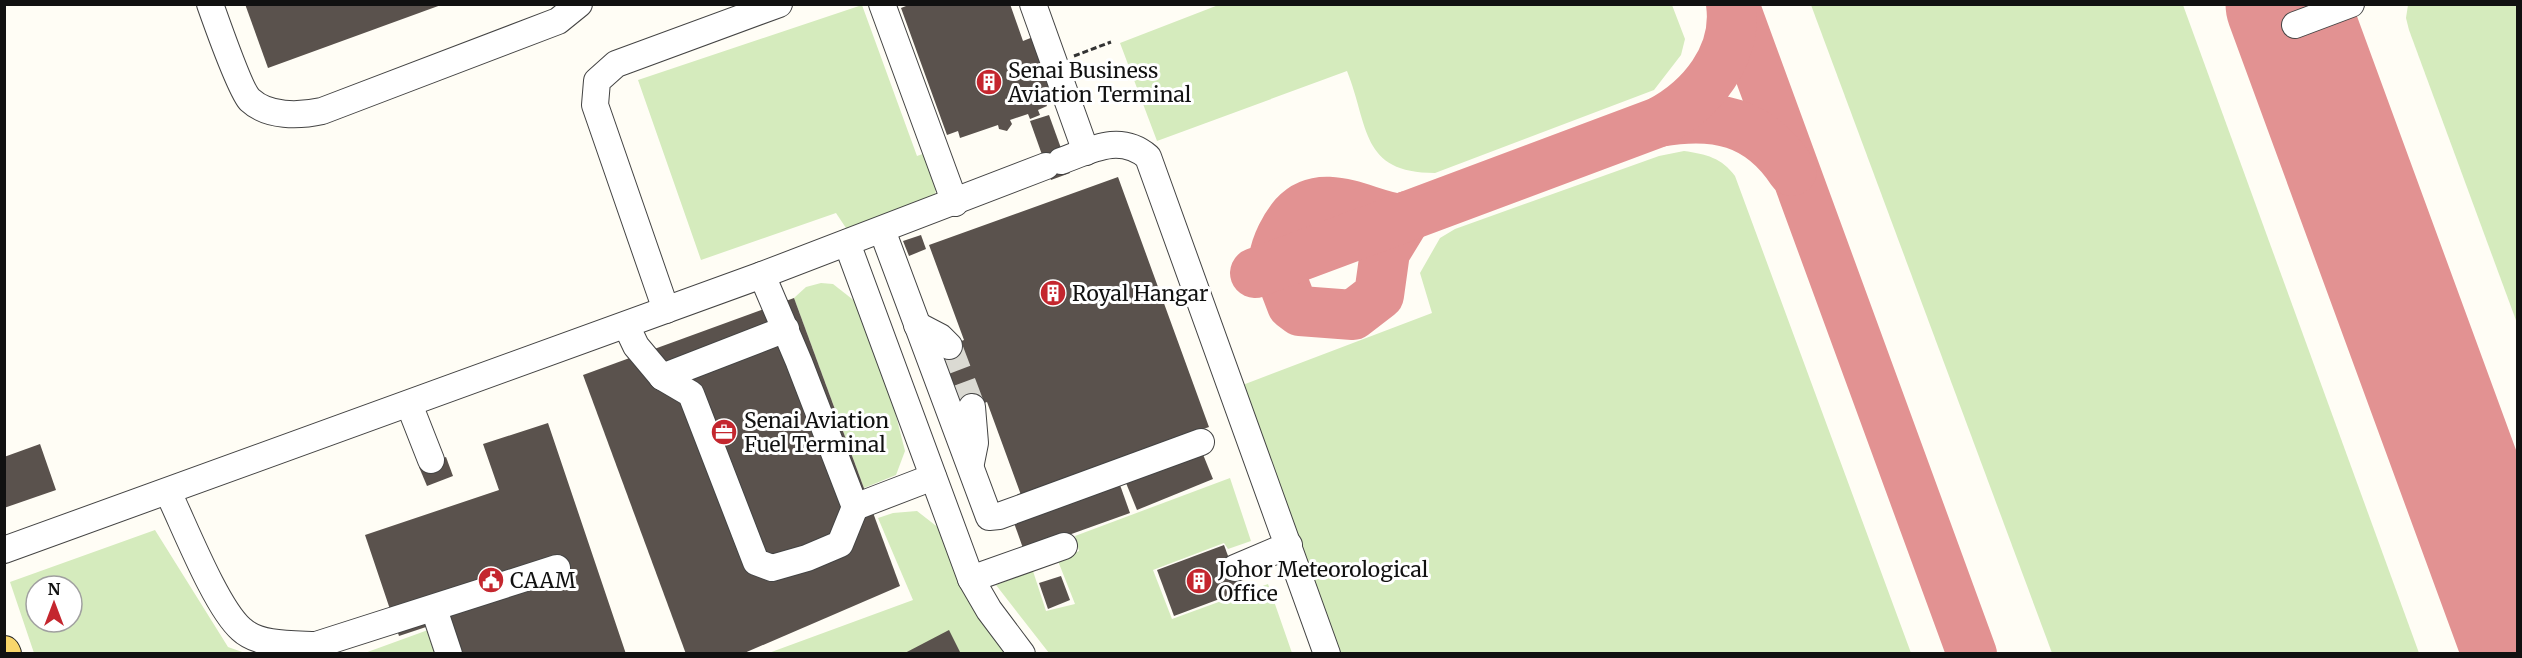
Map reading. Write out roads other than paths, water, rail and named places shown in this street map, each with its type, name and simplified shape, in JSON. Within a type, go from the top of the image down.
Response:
[{"type":"lane","points":[[210,4],[248,99],[263,110],[302,115],[322,111],[558,21],[579,4]]},
{"type":"lane","points":[[666,310],[595,105],[597,81],[616,64],[779,4]]},
{"type":"lane","points":[[882,4],[955,203]]},
{"type":"lane","points":[[1033,4],[1086,152]]},
{"type":"lane","points":[[2295,25],[2351,4]]},
{"type":"lane","points":[[4,550],[762,275],[1086,152],[1111,143],[1126,144],[1139,148],[1148,157],[1328,654]]},
{"type":"lane","points":[[882,230],[989,517],[999,516],[1201,442]]},
{"type":"lane","points":[[847,243],[971,579],[989,610],[1022,654]]},
{"type":"lane","points":[[626,325],[636,346],[662,377],[691,394],[756,562],[772,568],[807,558],[840,544],[855,507],[786,329],[762,275]]},
{"type":"lane","points":[[917,325],[940,337],[949,346]]},
{"type":"lane","points":[[662,377],[786,329]]},
{"type":"lane","points":[[409,404],[431,459]]},
{"type":"lane","points":[[970,469],[975,443],[972,407]]},
{"type":"lane","points":[[855,507],[933,477]]},
{"type":"lane","points":[[168,492],[222,604],[242,630],[275,644],[316,645],[557,568]]},
{"type":"lane","points":[[1235,568],[1289,545]]},
{"type":"lane","points":[[971,579],[1064,546]]},
{"type":"lane","points":[[434,609],[449,654]]},
{"type":"tunnel","points":[[949,346],[972,407]]},
{"type":"place","name":"Senai Business Aviation Terminal","points":[[989,82]]},
{"type":"place","name":"Royal Hangar","points":[[1053,293]]},
{"type":"place","name":"Senai Aviation Fuel Terminal","points":[[724,432]]},
{"type":"place","name":"CAAM","points":[[491,580]]},
{"type":"place","name":"Johor Meteorological Office","points":[[1199,581]]}]
